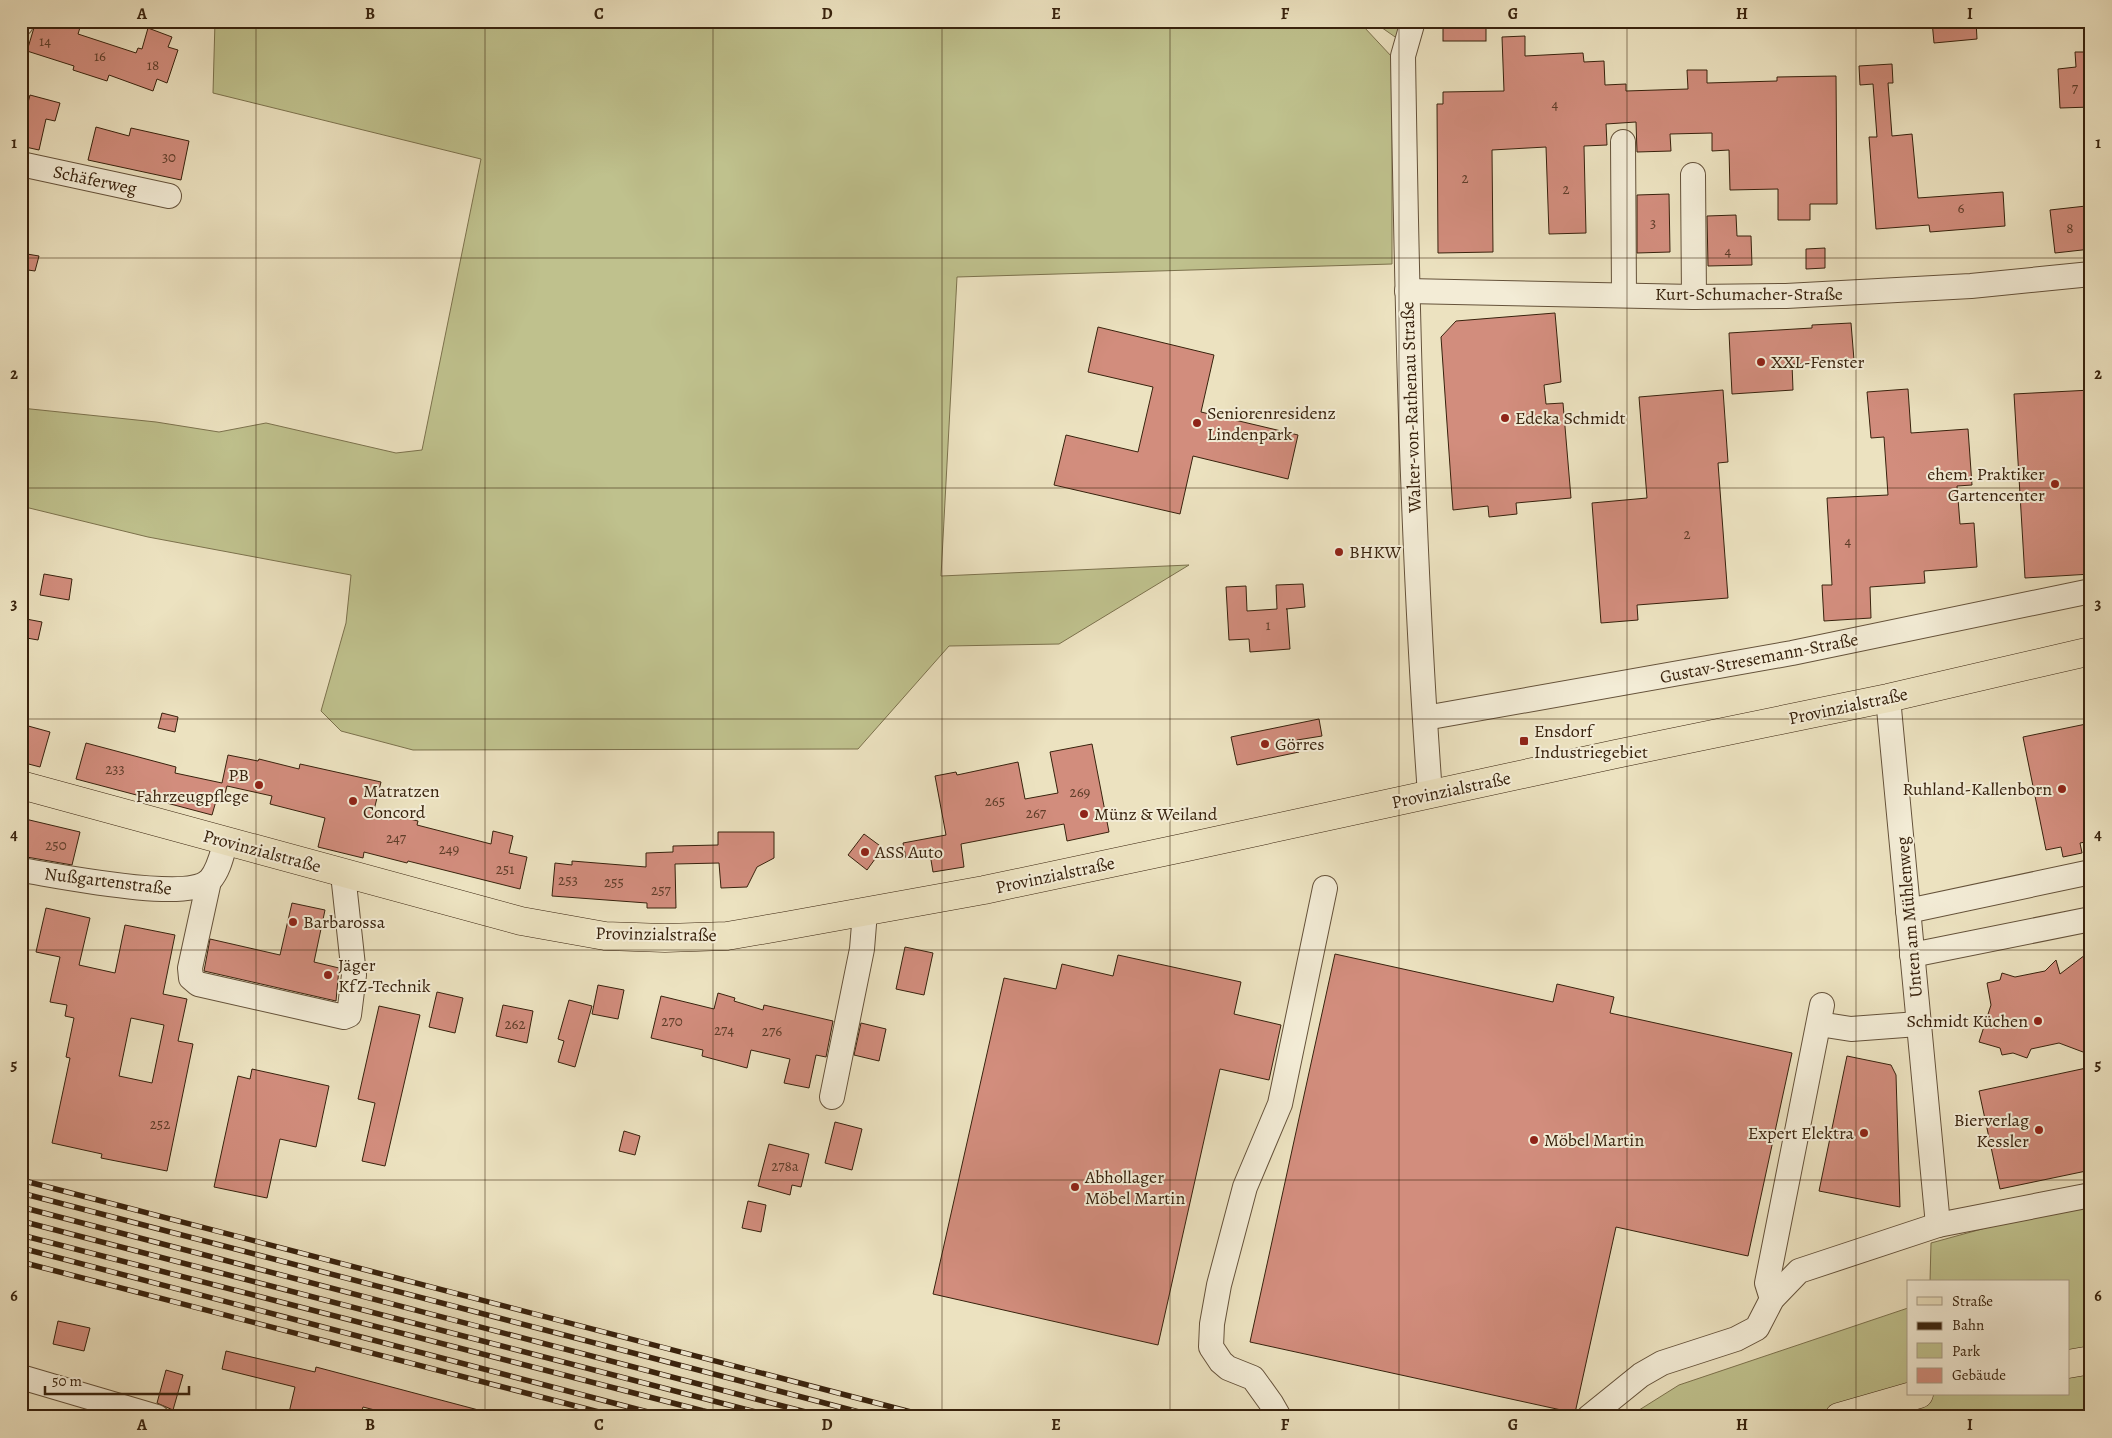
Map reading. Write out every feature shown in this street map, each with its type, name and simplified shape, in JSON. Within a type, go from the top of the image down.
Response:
[{"type":"main road","name":"Provinzialstraße","points":[[21,785],[521,921],[605,936],[664,938],[727,936],[994,888],[1888,698],[2091,651]]},
{"type":"main road","points":[[1839,1417],[1912,1396]]},
{"type":"street","name":"Walter-von-Rathenau Straße","points":[[1413,21],[1403,56],[1407,291],[1425,718],[1430,794]]},
{"type":"street","points":[[1623,142],[1624,294]]},
{"type":"street","name":"Schäferweg","points":[[21,164],[168,196]]},
{"type":"street","points":[[1693,175],[1694,297]]},
{"type":"street","name":"Kurt-Schumacher-Straße","points":[[1407,291],[1624,294],[1694,297],[1786,296],[1870,293],[2091,274]]},
{"type":"street","name":"Gustav-Stresemann-Straße","points":[[1425,718],[1792,653],[2091,591]]},
{"type":"street","name":"Unten am Mühlenweg","points":[[1888,698],[1938,1225]]},
{"type":"street","points":[[226,842],[217,870],[209,881],[190,968],[191,978],[198,984],[344,1017],[349,1015],[354,975],[343,874]]},
{"type":"street","name":"Nußgartenstraße","points":[[21,870],[138,888],[178,890],[193,888],[209,881]]},
{"type":"street","points":[[1908,911],[2091,872]]},
{"type":"street","points":[[1279,1417],[1272,1403],[1253,1378],[1228,1368],[1221,1362],[1211,1347],[1212,1324],[1219,1285],[1245,1187],[1280,1104],[1325,888]]},
{"type":"street","points":[[832,1097],[862,949],[865,912]]},
{"type":"street","points":[[1912,955],[2091,918]]},
{"type":"street","points":[[1772,1299],[1767,1283],[1822,1005],[1828,1019],[1844,1028],[1918,1024]]},
{"type":"street","points":[[1589,1417],[1641,1375],[1662,1363],[1736,1339],[1757,1328],[1772,1299],[1799,1270],[1938,1225],[2091,1195]]},
{"type":"street","points":[[21,1377],[157,1417]]},
{"type":"green space","points":[[215,21],[1354,21],[1352,26],[1364,27],[1392,57],[1392,264],[957,277],[941,576],[1189,565],[1059,644],[949,646],[858,749],[413,750],[341,731],[321,711],[346,623],[351,575],[148,537],[21,506],[21,408],[156,422],[219,432],[266,423],[396,453],[422,450],[481,159],[213,93]]},
{"type":"green space","points":[[1379,21],[1404,21],[1398,39],[1378,25]]},
{"type":"green space","points":[[2091,1199],[2091,1417],[1628,1417],[1679,1385],[1907,1308],[1907,1396],[2070,1396],[2070,1280],[1930,1280],[1931,1243]]},
{"type":"building","points":[[36,21],[82,21],[78,34],[136,53],[138,48],[142,49],[148,28],[172,37],[168,47],[178,50],[167,83],[157,79],[153,91],[109,75],[107,81],[73,70],[74,66],[27,51]]},
{"type":"building","points":[[1443,21],[1486,21],[1486,41],[1443,41]]},
{"type":"building","points":[[1932,21],[1976,21],[1977,39],[1934,43]]},
{"type":"building","points":[[1525,36],[1525,56],[1583,53],[1584,62],[1604,61],[1605,85],[1626,84],[1626,91],[1688,89],[1687,70],[1707,70],[1707,83],[1777,81],[1777,77],[1836,76],[1837,204],[1810,204],[1810,220],[1778,220],[1778,189],[1730,190],[1729,150],[1712,151],[1712,133],[1670,134],[1671,151],[1637,152],[1636,122],[1606,124],[1607,145],[1584,146],[1586,233],[1549,234],[1546,147],[1492,150],[1493,252],[1438,253],[1437,104],[1443,104],[1443,92],[1504,91],[1502,37]]},
{"type":"building","points":[[2075,52],[2091,52],[2091,107],[2060,108],[2058,69],[2076,67]]},
{"type":"building","points":[[1892,64],[1893,83],[1888,83],[1892,136],[1912,134],[1918,198],[2003,192],[2005,226],[1930,232],[1929,225],[1876,229],[1869,137],[1877,137],[1873,84],[1860,85],[1859,66]]},
{"type":"building","points":[[30,95],[60,103],[55,121],[46,119],[39,150],[21,146],[21,113],[25,114]]},
{"type":"building","points":[[96,127],[129,136],[131,128],[189,141],[181,180],[88,160]]},
{"type":"building","points":[[1669,194],[1670,252],[1637,253],[1637,195]]},
{"type":"building","points":[[2086,206],[2091,249],[2055,253],[2050,210]]},
{"type":"building","points":[[1736,215],[1737,236],[1751,236],[1752,265],[1708,266],[1707,216]]},
{"type":"building","points":[[1825,248],[1825,268],[1806,269],[1806,249]]},
{"type":"building","points":[[21,253],[39,256],[35,271],[21,269]]},
{"type":"building","name":"Edeka Schmidt","points":[[1555,313],[1561,382],[1544,385],[1546,404],[1563,403],[1571,498],[1516,503],[1517,514],[1489,517],[1488,506],[1453,510],[1441,337],[1456,321]]},
{"type":"building","name":"XXL-Fenster","points":[[1851,323],[1854,360],[1792,364],[1793,390],[1732,394],[1729,333],[1812,328],[1812,325]]},
{"type":"building","name":"Seniorenresidenz Lindenpark","points":[[1098,327],[1214,355],[1201,412],[1298,435],[1288,479],[1193,456],[1180,514],[1054,485],[1066,435],[1138,452],[1153,387],[1088,372]]},
{"type":"building","points":[[1908,389],[1911,433],[1968,429],[1972,485],[1957,486],[1960,524],[1974,523],[1977,567],[1924,571],[1925,583],[1870,587],[1871,618],[1824,621],[1822,585],[1832,585],[1827,498],[1888,495],[1884,437],[1871,438],[1867,392]]},
{"type":"building","points":[[1723,390],[1728,462],[1718,463],[1728,598],[1637,605],[1638,620],[1601,623],[1592,503],[1647,498],[1639,397]]},
{"type":"building","name":"ehem. Praktiker Gartencenter","points":[[2091,390],[2091,574],[2025,578],[2014,394]]},
{"type":"building","points":[[44,574],[72,579],[69,600],[40,595]]},
{"type":"building","points":[[1303,584],[1305,607],[1286,609],[1290,649],[1250,652],[1249,639],[1229,640],[1226,587],[1246,586],[1247,611],[1277,609],[1276,585]]},
{"type":"building","points":[[21,618],[42,622],[38,640],[21,637]]},
{"type":"building","points":[[162,713],[178,717],[175,732],[158,728]]},
{"type":"building","name":"Görres","points":[[1319,719],[1322,736],[1297,740],[1299,752],[1237,765],[1231,737]]},
{"type":"building","name":"Ruhland-Kallenborn","points":[[2091,723],[2091,841],[2080,843],[2082,853],[2063,857],[2061,847],[2046,850],[2023,737]]},
{"type":"building","points":[[21,724],[50,732],[40,767],[21,762]]},
{"type":"building","points":[[86,743],[176,767],[175,773],[222,783],[228,755],[258,761],[259,759],[299,769],[300,764],[381,782],[374,810],[418,821],[417,825],[491,844],[493,831],[513,836],[509,853],[527,857],[520,889],[408,861],[407,863],[364,852],[363,858],[318,847],[325,818],[270,804],[272,796],[227,786],[223,802],[216,801],[212,815],[76,779]]},
{"type":"building","points":[[1092,744],[1109,832],[1067,841],[1064,824],[961,844],[964,867],[933,872],[930,854],[906,858],[903,843],[946,835],[935,776],[956,772],[957,775],[1018,762],[1025,799],[1058,793],[1050,752]]},
{"type":"building","points":[[21,818],[80,832],[72,865],[21,856]]},
{"type":"building","points":[[718,832],[774,832],[774,858],[757,867],[747,887],[721,888],[719,863],[675,864],[676,908],[647,908],[647,903],[552,896],[555,863],[572,865],[572,861],[646,867],[646,853],[673,852],[673,846],[718,845]]},
{"type":"building","name":"ASS Auto","points":[[864,834],[883,848],[867,870],[848,855]]},
{"type":"building","points":[[292,903],[325,910],[314,962],[339,968],[336,1001],[204,971],[210,939],[280,955]]},
{"type":"building","points":[[46,908],[90,918],[79,965],[115,973],[125,925],[175,935],[163,994],[187,999],[178,1041],[193,1044],[167,1171],[101,1158],[102,1154],[52,1143],[70,1058],[66,1057],[74,1018],[65,1016],[67,1005],[50,1002],[60,957],[36,952]],"holes":[[[131,1018],[164,1025],[152,1083],[119,1076]]]},
{"type":"building","points":[[905,947],[933,953],[924,995],[896,989]]},
{"type":"building","name":"Möbel Martin","points":[[1335,954],[1553,1002],[1557,984],[1614,997],[1610,1013],[1792,1053],[1748,1256],[1616,1227],[1575,1413],[1250,1342]]},
{"type":"building","name":"Abhollager Möbel Martin","points":[[1118,955],[1241,982],[1234,1014],[1281,1025],[1269,1080],[1220,1069],[1158,1345],[933,1294],[1004,978],[1056,989],[1062,964],[1113,976]]},
{"type":"building","name":"Schmidt Küchen","points":[[2085,955],[2086,962],[2091,961],[2091,1055],[2059,1043],[2031,1049],[2027,1058],[2013,1053],[2002,1055],[2000,1048],[1979,1042],[1991,1005],[1987,983],[2000,980],[2002,973],[2015,977],[2045,971],[2056,960],[2060,974]]},
{"type":"building","points":[[598,985],[624,990],[618,1019],[592,1014]]},
{"type":"building","points":[[437,992],[463,998],[455,1033],[429,1027]]},
{"type":"building","points":[[718,993],[735,998],[734,1001],[763,1010],[764,1005],[833,1021],[826,1057],[816,1055],[809,1088],[784,1083],[790,1059],[751,1050],[747,1068],[702,1056],[703,1050],[651,1038],[661,996],[714,1009]]},
{"type":"building","points":[[569,1000],[592,1006],[575,1067],[558,1062],[564,1041],[558,1039]]},
{"type":"building","points":[[503,1005],[533,1011],[527,1043],[496,1036]]},
{"type":"building","points":[[379,1006],[420,1015],[385,1166],[362,1161],[375,1103],[358,1099]]},
{"type":"building","points":[[861,1023],[886,1029],[879,1061],[854,1055]]},
{"type":"building","name":"Expert Elektra","points":[[1847,1056],[1891,1065],[1896,1075],[1900,1207],[1819,1191]]},
{"type":"building","name":"Bierverlag Kessler","points":[[2091,1067],[2091,1170],[2000,1189],[1979,1091]]},
{"type":"building","points":[[252,1069],[329,1086],[316,1147],[280,1139],[267,1198],[214,1187],[238,1076],[250,1079]]},
{"type":"building","points":[[835,1122],[862,1129],[852,1170],[825,1163]]},
{"type":"building","points":[[624,1131],[640,1136],[635,1155],[619,1151]]},
{"type":"building","points":[[769,1144],[809,1154],[801,1187],[792,1185],[790,1195],[758,1186]]},
{"type":"building","points":[[748,1201],[766,1205],[761,1232],[742,1228]]},
{"type":"building","points":[[58,1321],[90,1328],[84,1351],[53,1344]]},
{"type":"building","points":[[226,1351],[315,1372],[316,1367],[486,1412],[486,1417],[402,1417],[363,1407],[360,1417],[288,1417],[295,1387],[222,1369]]},
{"type":"building","points":[[166,1370],[183,1375],[173,1410],[157,1403]]},
{"type":"railway","points":[[21,1180],[930,1417]]},
{"type":"railway","points":[[21,1193],[878,1417]]},
{"type":"railway","points":[[21,1207],[825,1417]]},
{"type":"railway","points":[[21,1221],[775,1417]]},
{"type":"railway","points":[[21,1235],[727,1417]]},
{"type":"railway","points":[[21,1248],[667,1417]]},
{"type":"railway","points":[[21,1262],[618,1417]]},
{"type":"place","name":"XXL-Fenster","points":[[1761,362]]},
{"type":"place","name":"Edeka Schmidt","points":[[1505,418]]},
{"type":"place","name":"Seniorenresidenz Lindenpark","points":[[1197,423]]},
{"type":"place","name":"ehem. Praktiker Gartencenter","points":[[2055,484]]},
{"type":"place","name":"BHKW","points":[[1339,552]]},
{"type":"place","name":"Ensdorf Industriegebiet","points":[[1524,741]]},
{"type":"place","name":"Görres","points":[[1265,744]]},
{"type":"place","name":"PB Fahrzeugpflege","points":[[259,785]]},
{"type":"place","name":"Ruhland-Kallenborn","points":[[2062,789]]},
{"type":"place","name":"Matratzen Concord","points":[[353,801]]},
{"type":"place","name":"Münz & Weiland","points":[[1084,814]]},
{"type":"place","name":"ASS Auto","points":[[865,852]]},
{"type":"place","name":"Barbarossa","points":[[293,922]]},
{"type":"place","name":"Jäger KfZ-Technik","points":[[328,975]]},
{"type":"place","name":"Schmidt Küchen","points":[[2038,1021]]},
{"type":"place","name":"Bierverlag Kessler","points":[[2039,1130]]},
{"type":"place","name":"Expert Elektra","points":[[1864,1133]]},
{"type":"place","name":"Möbel Martin","points":[[1534,1140]]},
{"type":"place","name":"Abhollager Möbel Martin","points":[[1075,1187]]}]
